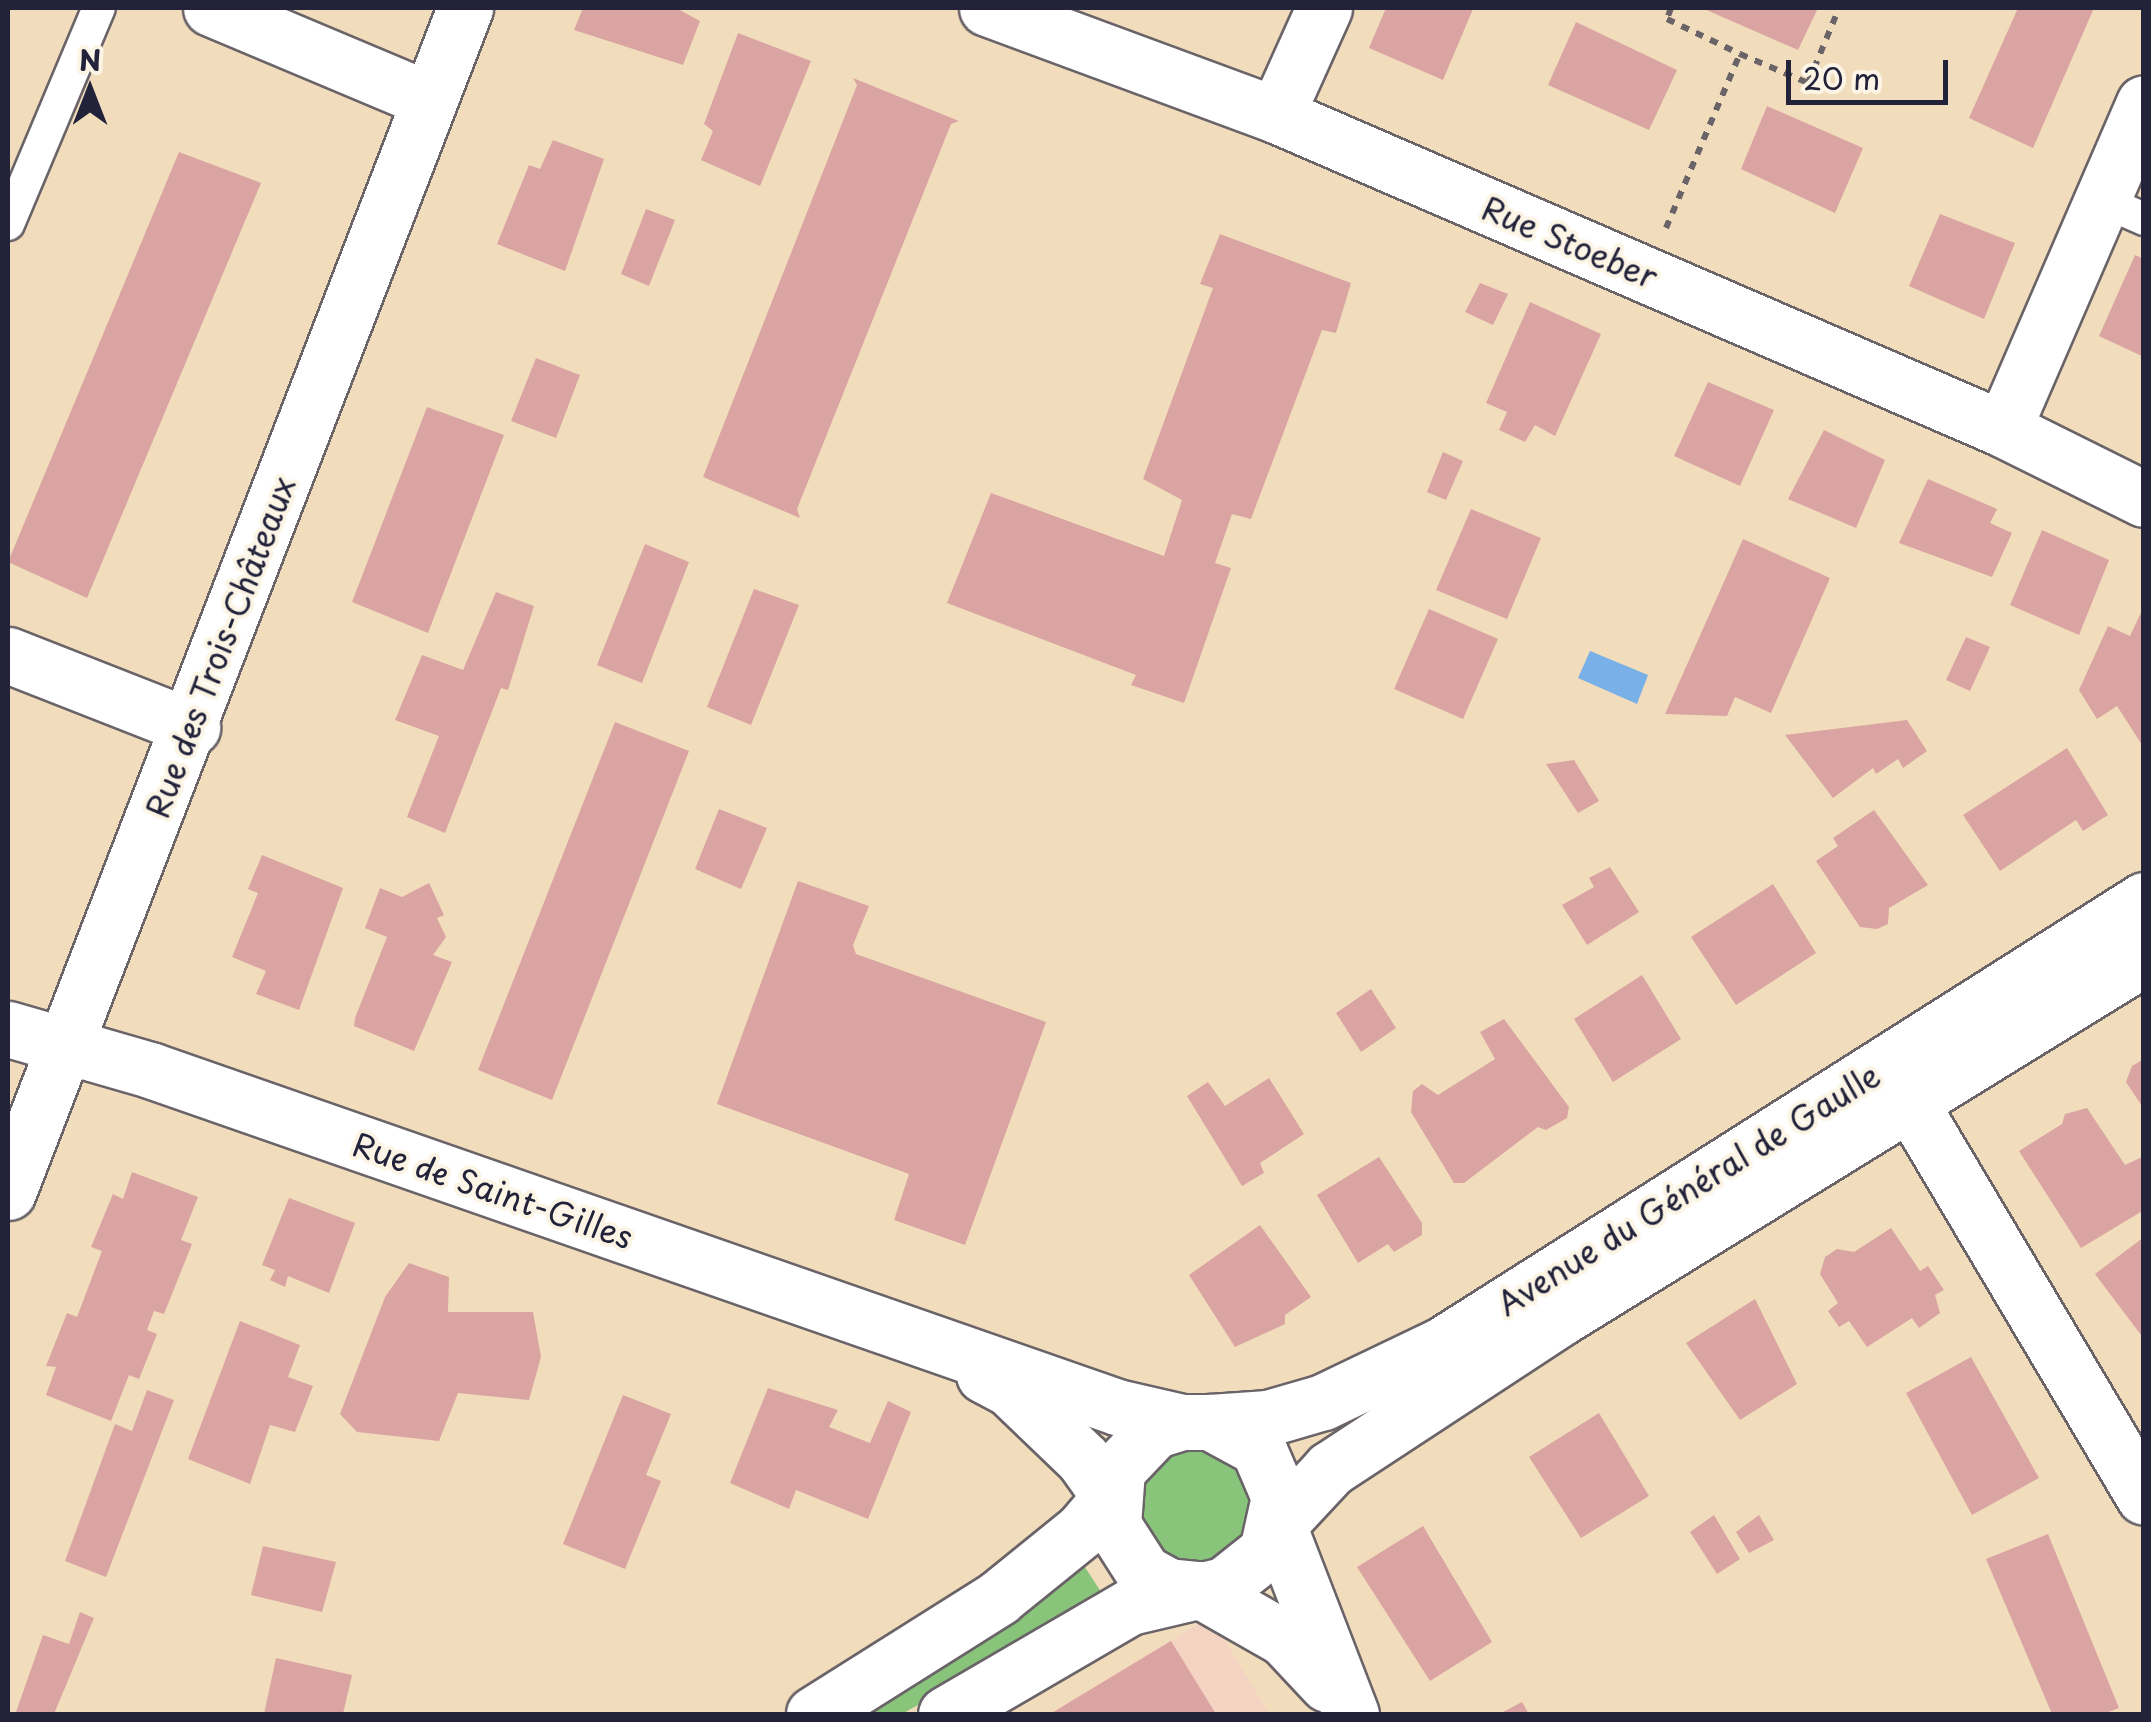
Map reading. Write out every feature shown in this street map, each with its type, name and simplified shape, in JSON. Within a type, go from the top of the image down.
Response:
[{"type":"street","points":[[211,8],[428,99]]},
{"type":"street","name":"Rue des Trois-Châteaux","points":[[8,1192],[192,727],[465,8]]},
{"type":"street","name":"Rue Stoeber","points":[[987,8],[1276,115],[2002,429],[2144,499]]},
{"type":"street","points":[[1276,115],[1324,8]]},
{"type":"street","points":[[2002,429],[2122,210],[2144,103]]},
{"type":"street","points":[[8,655],[192,727]]},
{"type":"street","name":"Avenue du Général de Gaulle","points":[[1196,1422],[1268,1418],[1323,1402],[1442,1345],[2144,900]]},
{"type":"street","name":"Avenue du Général de Gaulle","points":[[1278,1525],[1330,1468],[1909,1101],[2144,958]]},
{"type":"street","name":"Rue de Saint-Gilles","points":[[8,1029],[150,1070],[1117,1407],[1196,1422]]},
{"type":"street","points":[[1909,1101],[2144,1497]]},
{"type":"street","name":"Rue de Saint-Gilles","points":[[920,1340],[1010,1389],[1084,1460],[1110,1498]]},
{"type":"street","points":[[814,1714],[998,1598],[1110,1498],[1134,1447],[1196,1422],[1258,1448],[1280,1498],[1278,1525],[1348,1710]]},
{"type":"street","points":[[1110,1498],[1124,1552],[1143,1572],[1168,1586],[1198,1590],[1284,1638],[1348,1710]]},
{"type":"street","points":[[946,1714],[1130,1608],[1198,1590],[1248,1571],[1278,1525]]},
{"type":"lane","points":[[8,224],[99,8]]},
{"type":"path","points":[[1672,8],[1667,19],[1808,83],[1839,8]]},
{"type":"path","points":[[1646,275],[1740,54]]},
{"type":"shaded area","points":[[1211,1616],[1269,1714],[1049,1714]]},
{"type":"green space","points":[[1195,1451],[1217,1455],[1235,1467],[1247,1485],[1251,1507],[1247,1529],[1235,1547],[1217,1559],[1195,1563],[1173,1559],[1155,1547],[1143,1529],[1139,1507],[1143,1485],[1155,1467],[1173,1455]]},
{"type":"green space","points":[[1079,1558],[1105,1598],[902,1714],[843,1714]]},
{"type":"water","points":[[1590,651],[1648,675],[1637,704],[1578,678]]},
{"type":"building","points":[[583,8],[676,8],[700,21],[683,65],[574,30]]},
{"type":"building","points":[[1386,8],[1473,9],[1443,80],[1369,48]]},
{"type":"building","points":[[1702,8],[1818,8],[1798,50]]},
{"type":"building","points":[[2018,8],[2094,8],[2033,148],[1969,118]]},
{"type":"building","points":[[1576,22],[1677,70],[1649,130],[1548,85]]},
{"type":"building","points":[[738,33],[811,61],[760,186],[701,160],[713,131],[704,124]]},
{"type":"building","points":[[853,78],[959,121],[951,124],[797,509],[800,518],[703,477],[857,85]]},
{"type":"building","points":[[1767,106],[1863,148],[1835,213],[1741,169]]},
{"type":"building","points":[[553,140],[604,159],[565,271],[497,244],[529,165],[540,169]]},
{"type":"building","points":[[179,152],[261,183],[87,598],[8,562]]},
{"type":"building","points":[[646,209],[675,220],[649,286],[621,274]]},
{"type":"building","points":[[1940,214],[2015,243],[1984,319],[1909,286]]},
{"type":"building","points":[[1220,234],[1351,283],[1336,333],[1322,330],[1251,519],[1232,514],[1215,563],[1231,568],[1184,703],[1131,685],[1136,675],[947,603],[991,493],[1164,556],[1182,500],[1143,479],[1213,288],[1200,284]]},
{"type":"building","points":[[2135,255],[2144,259],[2144,357],[2099,336]]},
{"type":"building","points":[[1480,283],[1508,294],[1493,325],[1465,312]]},
{"type":"building","points":[[1530,302],[1601,334],[1555,436],[1535,425],[1525,442],[1499,430],[1507,412],[1486,403]]},
{"type":"building","points":[[536,358],[580,375],[556,438],[511,421]]},
{"type":"building","points":[[1708,382],[1774,410],[1740,486],[1674,456]]},
{"type":"building","points":[[427,407],[504,435],[428,633],[352,602]]},
{"type":"building","points":[[1824,430],[1885,460],[1856,528],[1788,499]]},
{"type":"building","points":[[1443,452],[1463,461],[1446,500],[1427,492]]},
{"type":"building","points":[[1928,479],[1997,509],[1990,523],[2012,533],[1992,577],[1899,543]]},
{"type":"building","points":[[1471,509],[1541,538],[1507,619],[1436,590]]},
{"type":"building","points":[[2042,530],[2109,560],[2079,635],[2010,605]]},
{"type":"building","points":[[1743,539],[1830,578],[1771,713],[1735,697],[1727,716],[1665,714]]},
{"type":"building","points":[[645,544],[689,562],[642,683],[597,665]]},
{"type":"building","points":[[754,589],[799,605],[751,725],[707,707]]},
{"type":"building","points":[[496,592],[534,606],[508,690],[501,688],[445,833],[407,817],[439,736],[395,720],[422,655],[463,670]]},
{"type":"building","points":[[2144,606],[2144,748],[2117,706],[2097,719],[2079,690],[2108,626],[2130,636]]},
{"type":"building","points":[[1429,609],[1498,639],[1463,719],[1394,689]]},
{"type":"building","points":[[1966,637],[1990,647],[1970,691],[1946,680]]},
{"type":"building","points":[[1907,720],[1927,751],[1903,768],[1898,759],[1876,774],[1873,768],[1833,798],[1785,735]]},
{"type":"building","points":[[615,722],[689,751],[552,1100],[478,1070]]},
{"type":"building","points":[[2067,748],[2108,815],[2083,831],[2076,820],[2000,871],[1963,815]]},
{"type":"building","points":[[1574,760],[1599,801],[1578,813],[1546,764]]},
{"type":"building","points":[[719,809],[767,828],[741,889],[695,869]]},
{"type":"building","points":[[1874,810],[1928,885],[1889,908],[1888,924],[1877,929],[1860,927],[1816,861],[1838,846],[1833,838]]},
{"type":"building","points":[[262,855],[343,888],[299,1010],[256,994],[266,971],[232,957],[258,893],[248,889]]},
{"type":"building","points":[[1610,867],[1639,912],[1587,945],[1562,905],[1594,887],[1589,878]]},
{"type":"building","points":[[798,881],[869,906],[853,945],[856,954],[1046,1022],[965,1245],[894,1220],[909,1174],[717,1104]]},
{"type":"building","points":[[429,883],[444,915],[437,918],[446,937],[433,955],[452,962],[414,1051],[354,1026],[387,937],[365,928],[380,888],[402,897]]},
{"type":"building","points":[[1773,884],[1816,953],[1736,1005],[1691,937]]},
{"type":"building","points":[[1642,975],[1681,1039],[1613,1082],[1574,1019]]},
{"type":"building","points":[[1371,989],[1396,1028],[1361,1052],[1336,1013]]},
{"type":"building","points":[[1504,1019],[1569,1107],[1567,1118],[1546,1130],[1538,1127],[1464,1183],[1454,1183],[1411,1112],[1413,1091],[1422,1084],[1438,1095],[1495,1059],[1480,1032]]},
{"type":"building","points":[[2144,1059],[2144,1109],[2126,1082],[2132,1066]]},
{"type":"building","points":[[1269,1078],[1304,1134],[1260,1163],[1264,1173],[1242,1186],[1187,1096],[1208,1082],[1225,1106]]},
{"type":"building","points":[[2087,1108],[2125,1165],[2144,1156],[2144,1210],[2081,1248],[2019,1151],[2062,1124],[2065,1114]]},
{"type":"building","points":[[1379,1157],[1422,1223],[1422,1235],[1394,1252],[1388,1244],[1358,1263],[1317,1195]]},
{"type":"building","points":[[132,1172],[198,1197],[181,1240],[192,1244],[164,1314],[154,1311],[147,1330],[157,1334],[139,1379],[129,1375],[111,1421],[46,1395],[56,1367],[46,1366],[67,1313],[77,1317],[102,1251],[91,1247],[113,1194],[123,1199]]},
{"type":"building","points":[[289,1198],[355,1223],[329,1293],[288,1276],[285,1287],[270,1280],[275,1270],[262,1265]]},
{"type":"building","points":[[1260,1225],[1311,1297],[1285,1315],[1285,1324],[1235,1347],[1189,1275]]},
{"type":"building","points":[[1891,1228],[1920,1271],[1928,1266],[1944,1290],[1935,1295],[1940,1313],[1919,1328],[1912,1318],[1867,1347],[1849,1321],[1839,1327],[1828,1311],[1838,1303],[1820,1274],[1825,1257],[1837,1249],[1854,1252]]},
{"type":"building","points":[[2144,1237],[2144,1339],[2095,1274]]},
{"type":"building","points":[[409,1263],[449,1277],[448,1312],[533,1312],[541,1357],[529,1400],[458,1393],[439,1441],[357,1432],[340,1414],[385,1297]]},
{"type":"building","points":[[1755,1299],[1797,1384],[1740,1420],[1686,1343]]},
{"type":"building","points":[[240,1321],[300,1345],[288,1377],[313,1386],[295,1432],[270,1425],[250,1484],[188,1459]]},
{"type":"building","points":[[1971,1357],[2039,1478],[1972,1515],[1906,1393]]},
{"type":"building","points":[[768,1388],[838,1410],[829,1427],[870,1443],[888,1401],[911,1412],[868,1519],[796,1490],[789,1509],[730,1483]]},
{"type":"building","points":[[147,1390],[174,1400],[106,1577],[65,1561],[115,1424],[132,1431]]},
{"type":"building","points":[[623,1395],[671,1414],[646,1475],[661,1481],[625,1569],[563,1544]]},
{"type":"building","points":[[1599,1413],[1649,1496],[1581,1538],[1529,1457]]},
{"type":"building","points":[[1714,1515],[1740,1559],[1717,1574],[1690,1532]]},
{"type":"building","points":[[1759,1515],[1774,1540],[1749,1553],[1736,1532]]},
{"type":"building","points":[[1423,1526],[1492,1642],[1430,1681],[1357,1567]]},
{"type":"building","points":[[2048,1534],[2119,1708],[2103,1714],[2052,1714],[1986,1559]]},
{"type":"building","points":[[263,1546],[336,1562],[322,1612],[251,1595]]},
{"type":"building","points":[[80,1612],[94,1618],[54,1714],[16,1712],[43,1635],[69,1644]]},
{"type":"building","points":[[1171,1641],[1216,1714],[1050,1714]]},
{"type":"building","points":[[276,1658],[352,1675],[343,1714],[264,1714]]},
{"type":"building","points":[[1522,1702],[1529,1714],[1499,1714]]}]
